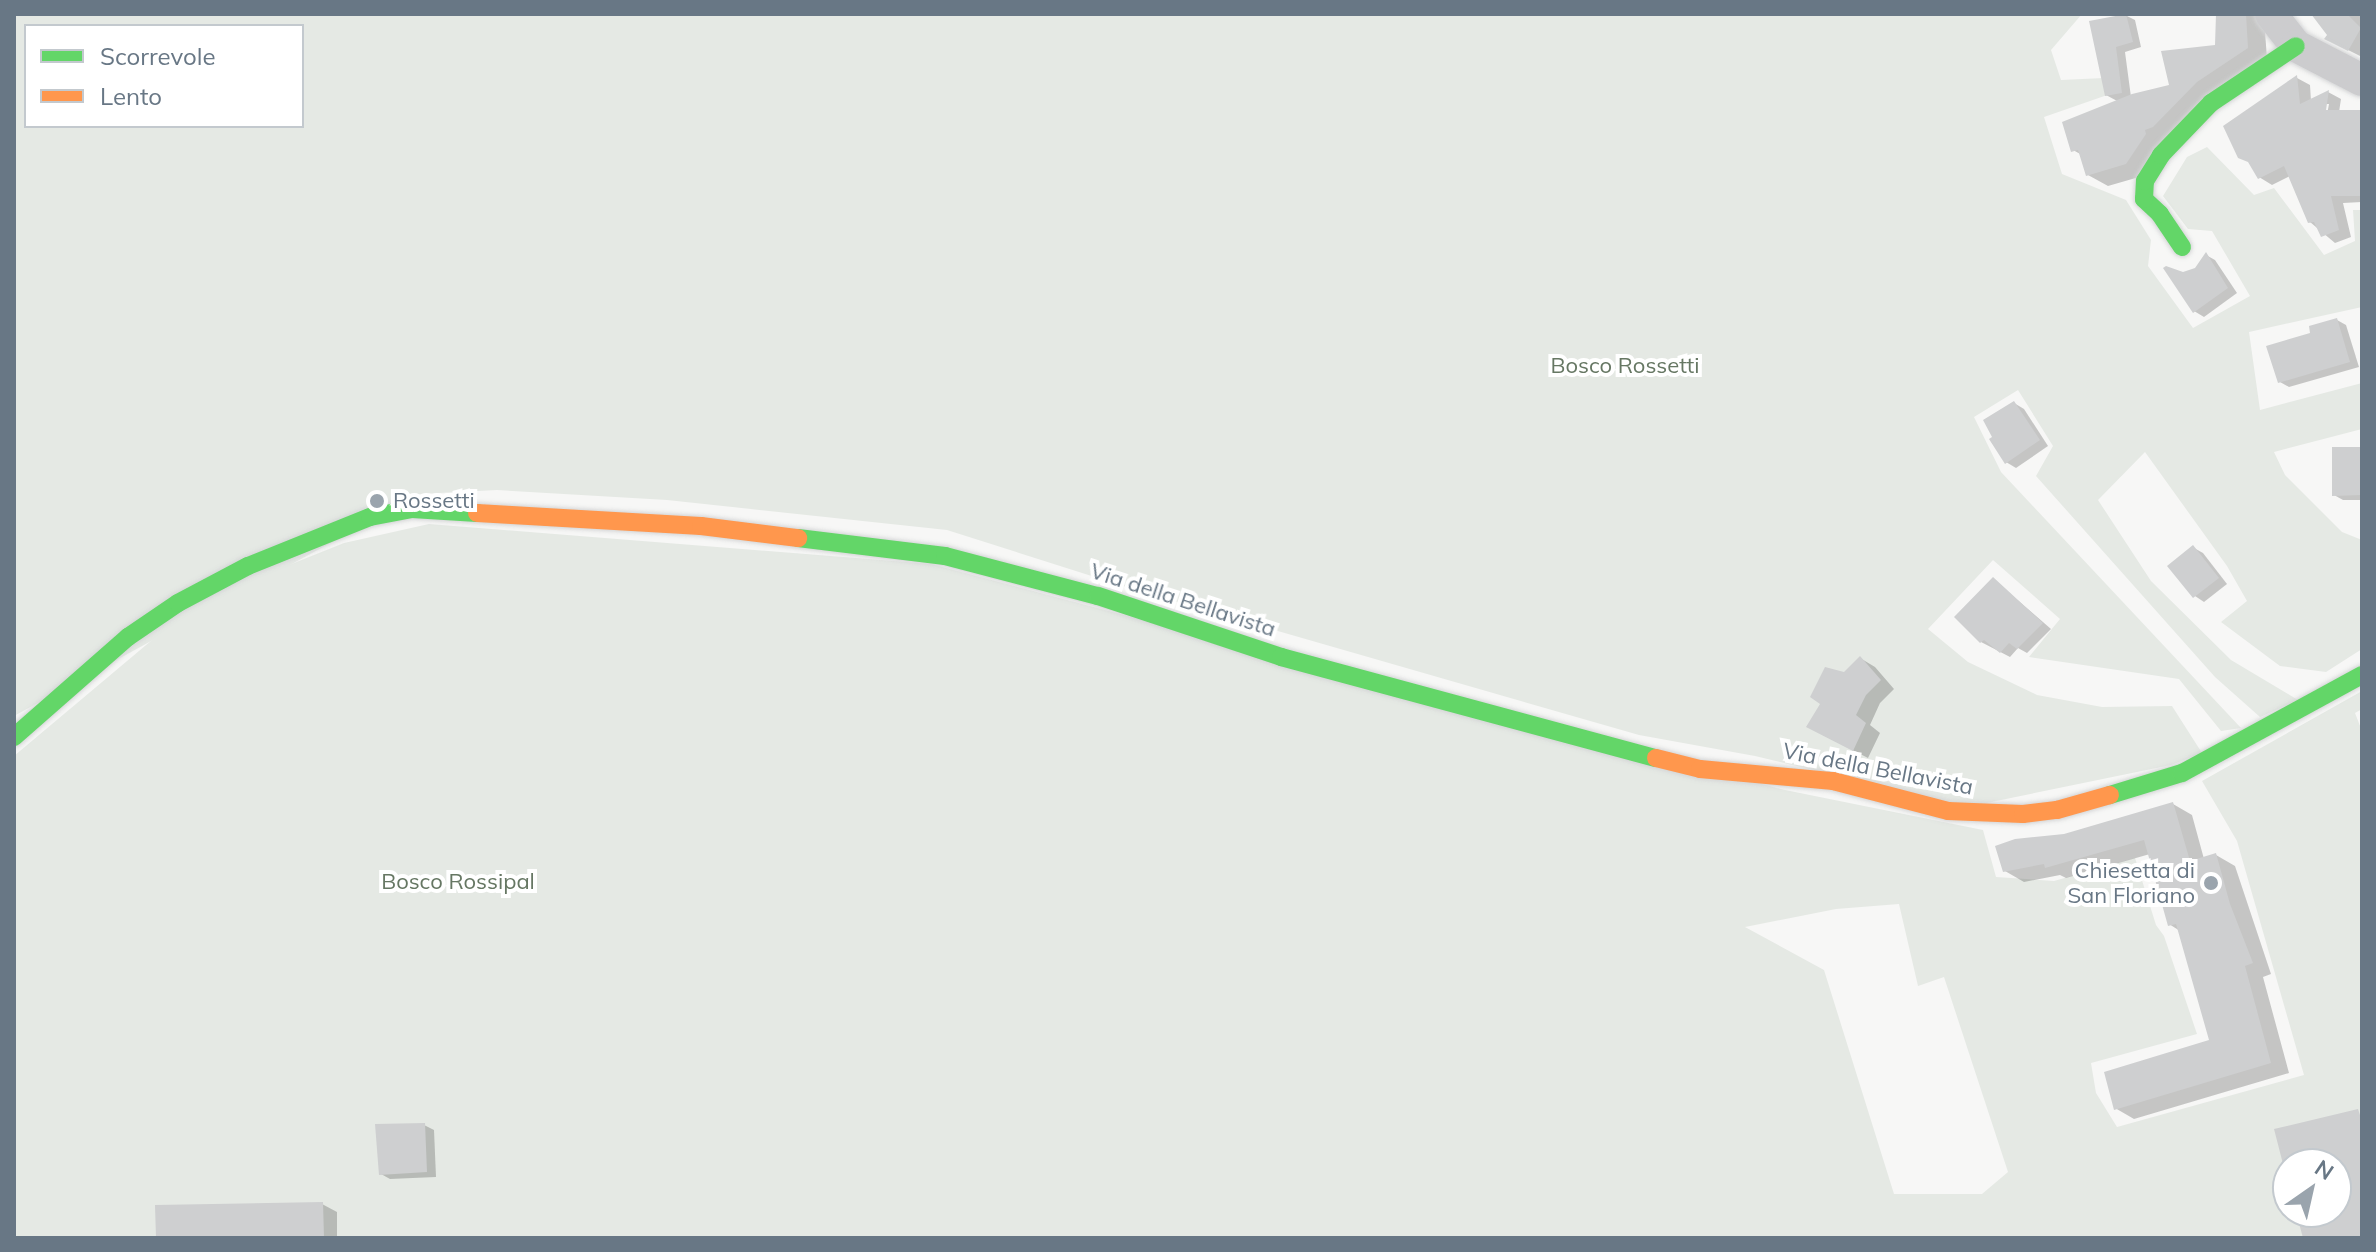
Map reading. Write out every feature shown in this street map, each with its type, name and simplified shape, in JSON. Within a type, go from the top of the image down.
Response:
[{"type":"street","points":[[2271,14],[2296,46],[2362,80]]},
{"type":"street","points":[[2182,247],[2160,214],[2144,199],[2145,181],[2161,155],[2211,103],[2296,46]]},
{"type":"street","name":"Via della Bellavista","points":[[14,737],[128,637],[178,603],[248,566],[317,537],[370,517],[412,509],[701,526],[945,556],[1070,588],[1281,657],[1548,732],[1700,769],[1833,781],[1948,811],[2023,814],[2057,810],[2146,785],[2182,773],[2362,675]]},
{"type":"green space","name":"Bosco Rossetti","points":[[14,14],[2082,14],[2051,50],[2061,80],[2104,78],[2113,93],[2044,117],[2062,174],[2126,200],[2151,240],[2148,266],[2193,328],[2250,296],[2212,231],[2188,229],[2163,196],[2187,157],[2207,147],[2254,195],[2274,188],[2324,255],[2355,241],[2353,210],[2362,210],[2362,307],[2249,332],[2260,410],[2362,383],[2362,429],[2274,452],[2285,475],[2342,532],[2362,540],[2362,649],[2326,672],[2280,666],[2221,622],[2247,601],[2227,566],[2145,452],[2098,500],[2151,581],[2231,660],[2298,700],[2260,717],[2215,677],[2036,476],[2053,446],[2018,390],[1974,417],[2001,472],[2241,728],[2221,731],[2179,679],[2029,657],[2060,619],[1993,560],[1928,629],[1968,662],[2037,695],[2102,707],[2172,706],[2202,753],[2171,765],[1967,807],[1755,756],[1639,735],[1142,592],[947,530],[667,500],[497,490],[420,494],[14,716]]},
{"type":"green space","name":"Bosco Rossipal","points":[[429,524],[931,564],[1785,790],[1983,830],[1996,877],[2054,881],[2135,858],[2156,925],[2164,936],[2197,1034],[2091,1063],[2096,1093],[2117,1127],[2304,1075],[2237,841],[2202,781],[2362,691],[2362,709],[2355,713],[2362,731],[2362,1238],[14,1238],[14,756],[158,635],[249,581],[344,543]],"holes":[[[1899,904],[1918,986],[1944,977],[2008,1172],[1982,1194],[1894,1194],[1824,970],[1745,927],[1836,909]]]},
{"type":"building","points":[[2126,14],[2133,42],[2116,47],[2122,93],[2105,96],[2089,21]]},
{"type":"building","points":[[2216,14],[2246,14],[2248,48],[2197,82],[2153,127],[2145,130],[2146,134],[2126,164],[2086,176],[2078,150],[2071,152],[2062,122],[2132,94],[2169,85],[2161,51],[2215,45]]},
{"type":"building","points":[[2311,14],[2347,14],[2361,28],[2348,51],[2324,39],[2327,35]]},
{"type":"building","points":[[2297,75],[2300,104],[2329,90],[2326,110],[2362,110],[2362,196],[2331,196],[2339,230],[2321,237],[2314,222],[2308,223],[2284,166],[2258,179],[2248,162],[2238,158],[2223,126]]},
{"type":"building","points":[[2206,252],[2228,288],[2193,313],[2163,268],[2166,266],[2183,272],[2195,268]]},
{"type":"building","points":[[2337,318],[2350,362],[2278,383],[2266,346],[2310,333],[2309,326]]},
{"type":"building","points":[[2014,401],[2040,440],[2005,464],[1989,439],[1992,437],[1983,420]]},
{"type":"building","points":[[2332,447],[2362,447],[2362,495],[2332,496]]},
{"type":"building","points":[[2193,545],[2219,578],[2193,598],[2167,566]]},
{"type":"building","points":[[1993,577],[2043,623],[2017,649],[2009,643],[2000,653],[1984,640],[1980,643],[1954,617]]},
{"type":"building","points":[[1860,656],[1881,680],[1866,695],[1856,715],[1866,723],[1853,751],[1806,727],[1820,704],[1810,697],[1825,667],[1844,672]]},
{"type":"building","points":[[2173,802],[2190,861],[2216,853],[2230,904],[2253,963],[2245,966],[2271,1063],[2114,1110],[2104,1072],[2209,1040],[2176,924],[2168,926],[2144,840],[2045,868],[2044,864],[2003,872],[1995,846],[2015,839],[2064,834]]},
{"type":"building","points":[[2358,1109],[2362,1121],[2362,1238],[2303,1238],[2300,1228],[2352,1228],[2352,1148],[2279,1148],[2274,1129]]},
{"type":"building","points":[[425,1123],[427,1172],[379,1175],[375,1124]]},
{"type":"building","points":[[323,1202],[324,1238],[156,1238],[155,1205]]},
{"type":"traffic: fast","points":[[2182,247],[2160,214],[2144,199],[2145,181],[2161,155],[2211,103],[2296,46]]},
{"type":"traffic: fast","points":[[14,737],[128,637],[178,603],[248,566],[370,517],[412,509],[477,513]]},
{"type":"traffic: fast","points":[[798,538],[945,556],[1098,596],[1281,657],[1656,758]]},
{"type":"traffic: fast","points":[[2110,795],[2182,773],[2362,675]]},
{"type":"traffic: slow","points":[[477,513],[701,526],[798,538]]},
{"type":"traffic: slow","points":[[1656,758],[1700,769],[1833,781],[1948,811],[2023,814],[2057,810],[2110,795]]},
{"type":"place","name":"Rossetti","points":[[377,501]]},
{"type":"place","name":"Chiesetta di San Floriano","points":[[2211,883]]}]
